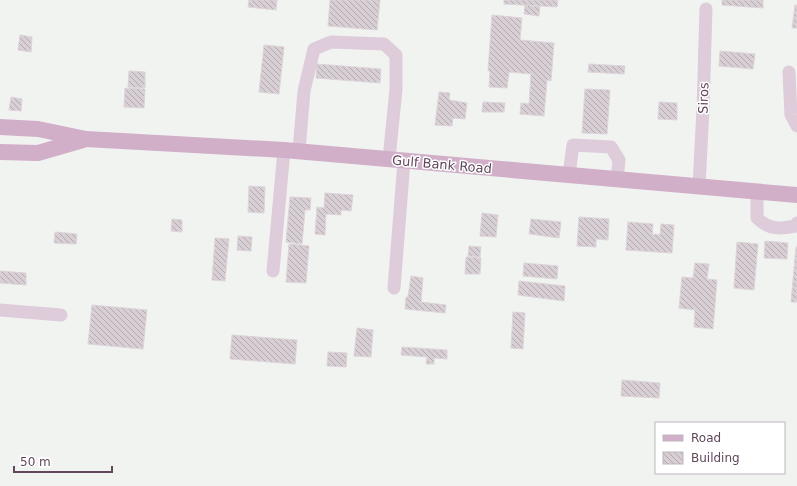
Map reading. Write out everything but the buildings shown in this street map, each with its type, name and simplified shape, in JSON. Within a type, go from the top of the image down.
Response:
[{"type":"main road","name":"Gulf Bank Road","points":[[0,127],[38,129],[86,139],[291,151],[797,195]]},
{"type":"main road","name":"Gulf Bank Road","points":[[0,152],[38,153],[86,139]]},
{"type":"lane","name":"Siros","points":[[699,186],[706,9]]},
{"type":"lane","points":[[273,271],[291,151],[314,49],[331,42],[384,44],[396,54],[394,288]]},
{"type":"lane","points":[[789,72],[792,115],[797,126]]},
{"type":"lane","points":[[569,175],[573,145],[611,147],[619,160],[617,179]]},
{"type":"lane","points":[[757,192],[757,218],[764,225],[781,229],[796,226],[797,223]]},
{"type":"lane","points":[[0,310],[61,315]]}]
